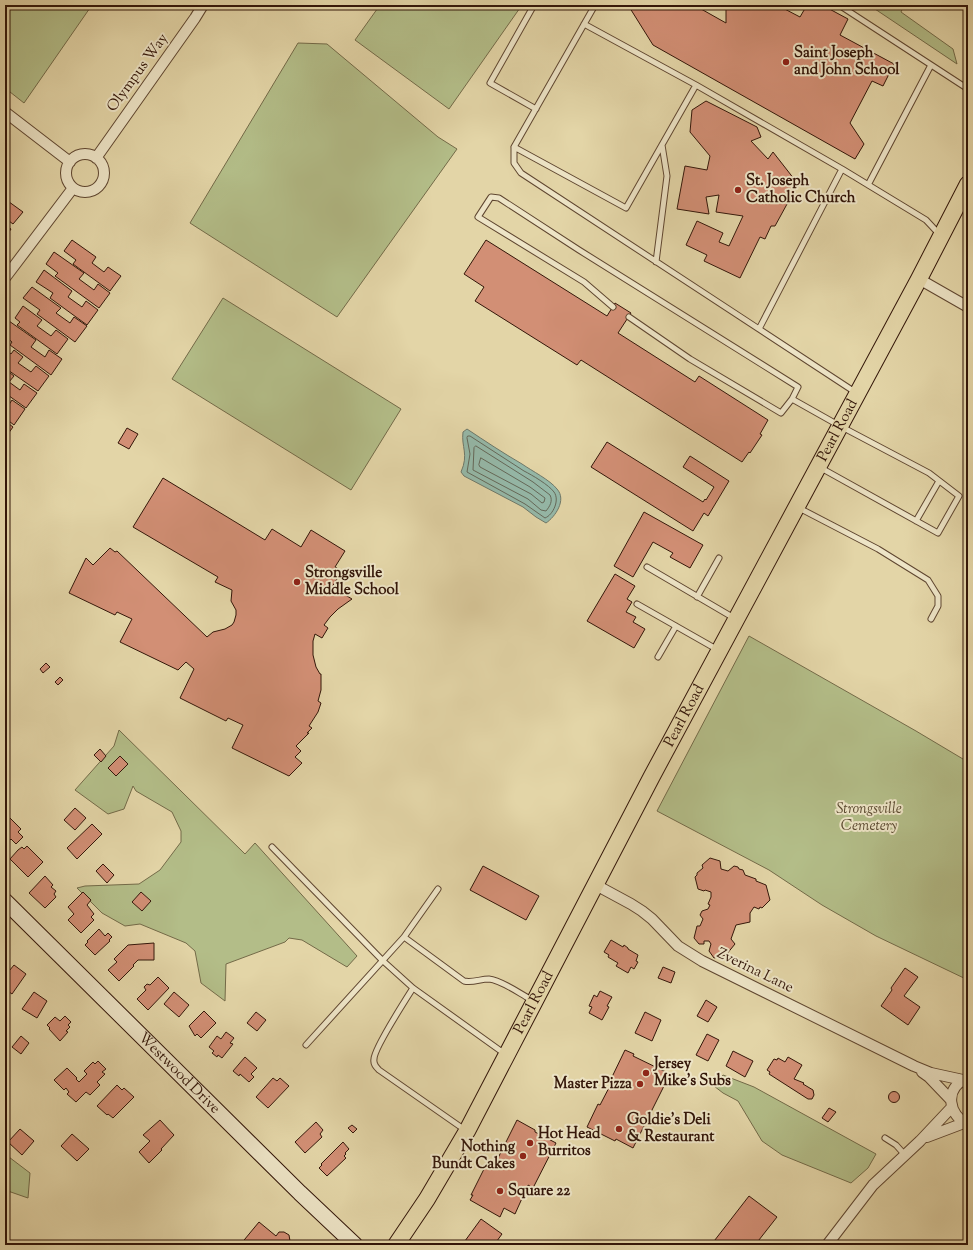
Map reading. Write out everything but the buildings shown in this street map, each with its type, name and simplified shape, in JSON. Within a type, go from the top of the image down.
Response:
[{"type":"main road","name":"Pearl Road","points":[[396,1245],[428,1199],[467,1131],[594,884],[720,651],[796,506],[941,237],[963,206],[968,184]]},
{"type":"street","name":"Olympus Way","points":[[96,158],[196,18],[203,5]]},
{"type":"street","points":[[5,112],[70,162]]},
{"type":"street","points":[[87,154],[96,158],[103,167],[104,173],[100,185],[90,192],[78,191],[73,188],[68,181],[66,173],[73,158],[87,154]]},
{"type":"street","points":[[5,278],[73,188]]},
{"type":"street","points":[[919,279],[968,307]]},
{"type":"street","name":"Zverina Lane","points":[[594,884],[642,911],[652,919],[678,946],[702,961],[914,1066],[931,1073],[966,1079]]},
{"type":"street","name":"Westwood Drive","points":[[5,900],[300,1193],[355,1245]]},
{"type":"street","name":"Zverina Lane","points":[[914,1066],[929,1078],[952,1104],[955,1115],[966,1124]]},
{"type":"street","points":[[827,1245],[873,1185],[920,1141],[952,1104],[954,1089],[966,1079]]},
{"type":"street","points":[[920,1141],[933,1134],[966,1124]]},
{"type":"lane","points":[[534,5],[490,83],[536,109]]},
{"type":"lane","points":[[595,5],[514,147],[514,163],[521,173],[857,394]]},
{"type":"lane","points":[[839,5],[968,89]]},
{"type":"lane","points":[[584,24],[696,85],[842,169],[926,220],[941,237]]},
{"type":"lane","points":[[868,185],[931,65]]},
{"type":"lane","points":[[514,147],[626,208],[696,85]]},
{"type":"lane","points":[[656,262],[668,176],[662,144]]},
{"type":"lane","points":[[759,329],[842,169]]},
{"type":"lane","points":[[613,307],[584,282],[478,217],[491,197],[499,198],[585,254],[798,387],[792,399],[781,413],[690,359],[629,317]]},
{"type":"lane","points":[[792,399],[929,474],[959,496],[938,533],[818,466]]},
{"type":"lane","points":[[916,521],[939,481]]},
{"type":"lane","points":[[796,506],[878,549],[928,580],[938,596],[938,606],[931,619]]},
{"type":"lane","points":[[698,596],[719,558]]},
{"type":"lane","points":[[647,567],[736,620]]},
{"type":"lane","points":[[637,604],[720,651]]},
{"type":"lane","points":[[658,657],[676,626]]},
{"type":"lane","points":[[272,847],[382,960],[413,988],[506,1056]]},
{"type":"lane","points":[[306,1046],[404,937],[438,889]]},
{"type":"lane","points":[[404,937],[464,981],[471,983],[489,979],[496,981],[530,999]]},
{"type":"lane","points":[[413,988],[378,1047],[373,1058],[375,1066],[467,1131]]},
{"type":"lane","points":[[885,1138],[896,1145],[905,1155]]},
{"type":"green space","points":[[5,5],[92,5],[24,103],[5,88]]},
{"type":"green space","points":[[380,5],[522,5],[449,109],[355,40]]},
{"type":"green space","points":[[869,5],[904,5],[901,12],[953,49],[957,64]]},
{"type":"green space","points":[[298,43],[327,44],[438,137],[457,149],[337,317],[190,223]]},
{"type":"green space","points":[[223,298],[401,409],[351,490],[172,379]]},
{"type":"green space","name":"Strongsville Cemetery","points":[[749,636],[968,762],[968,980],[876,936],[822,905],[769,870],[657,811]]},
{"type":"green space","points":[[119,730],[245,854],[255,843],[357,956],[347,967],[302,940],[289,938],[285,942],[226,964],[225,1001],[201,983],[195,951],[186,943],[140,924],[125,926],[102,913],[77,888],[85,886],[139,884],[160,870],[181,842],[181,831],[172,812],[136,791],[133,786],[124,809],[108,814],[75,790],[114,746]]},
{"type":"green space","points":[[723,1075],[754,1087],[876,1154],[868,1168],[851,1183],[782,1155],[762,1141],[738,1101],[714,1086]]},
{"type":"green space","points":[[5,1154],[30,1173],[28,1198],[5,1190]]},
{"type":"water","points":[[467,429],[545,479],[557,489],[561,498],[559,508],[553,517],[546,523],[523,507],[464,476],[461,472],[465,455],[463,432]]},
{"type":"place","name":"Saint Joseph and John School","points":[[786,62]]},
{"type":"place","name":"St. Joseph Catholic Church","points":[[738,190]]},
{"type":"place","name":"Strongsville Middle School","points":[[297,582]]},
{"type":"place","name":"Jersey Mike's Subs","points":[[646,1073]]},
{"type":"place","name":"Master Pizza","points":[[640,1084]]},
{"type":"place","name":"Goldie’s Deli & Restaurant","points":[[619,1129]]},
{"type":"place","name":"Hot Head Burritos","points":[[530,1143]]},
{"type":"place","name":"Nothing Bundt Cakes","points":[[523,1156]]},
{"type":"place","name":"Square 22","points":[[500,1191]]}]
